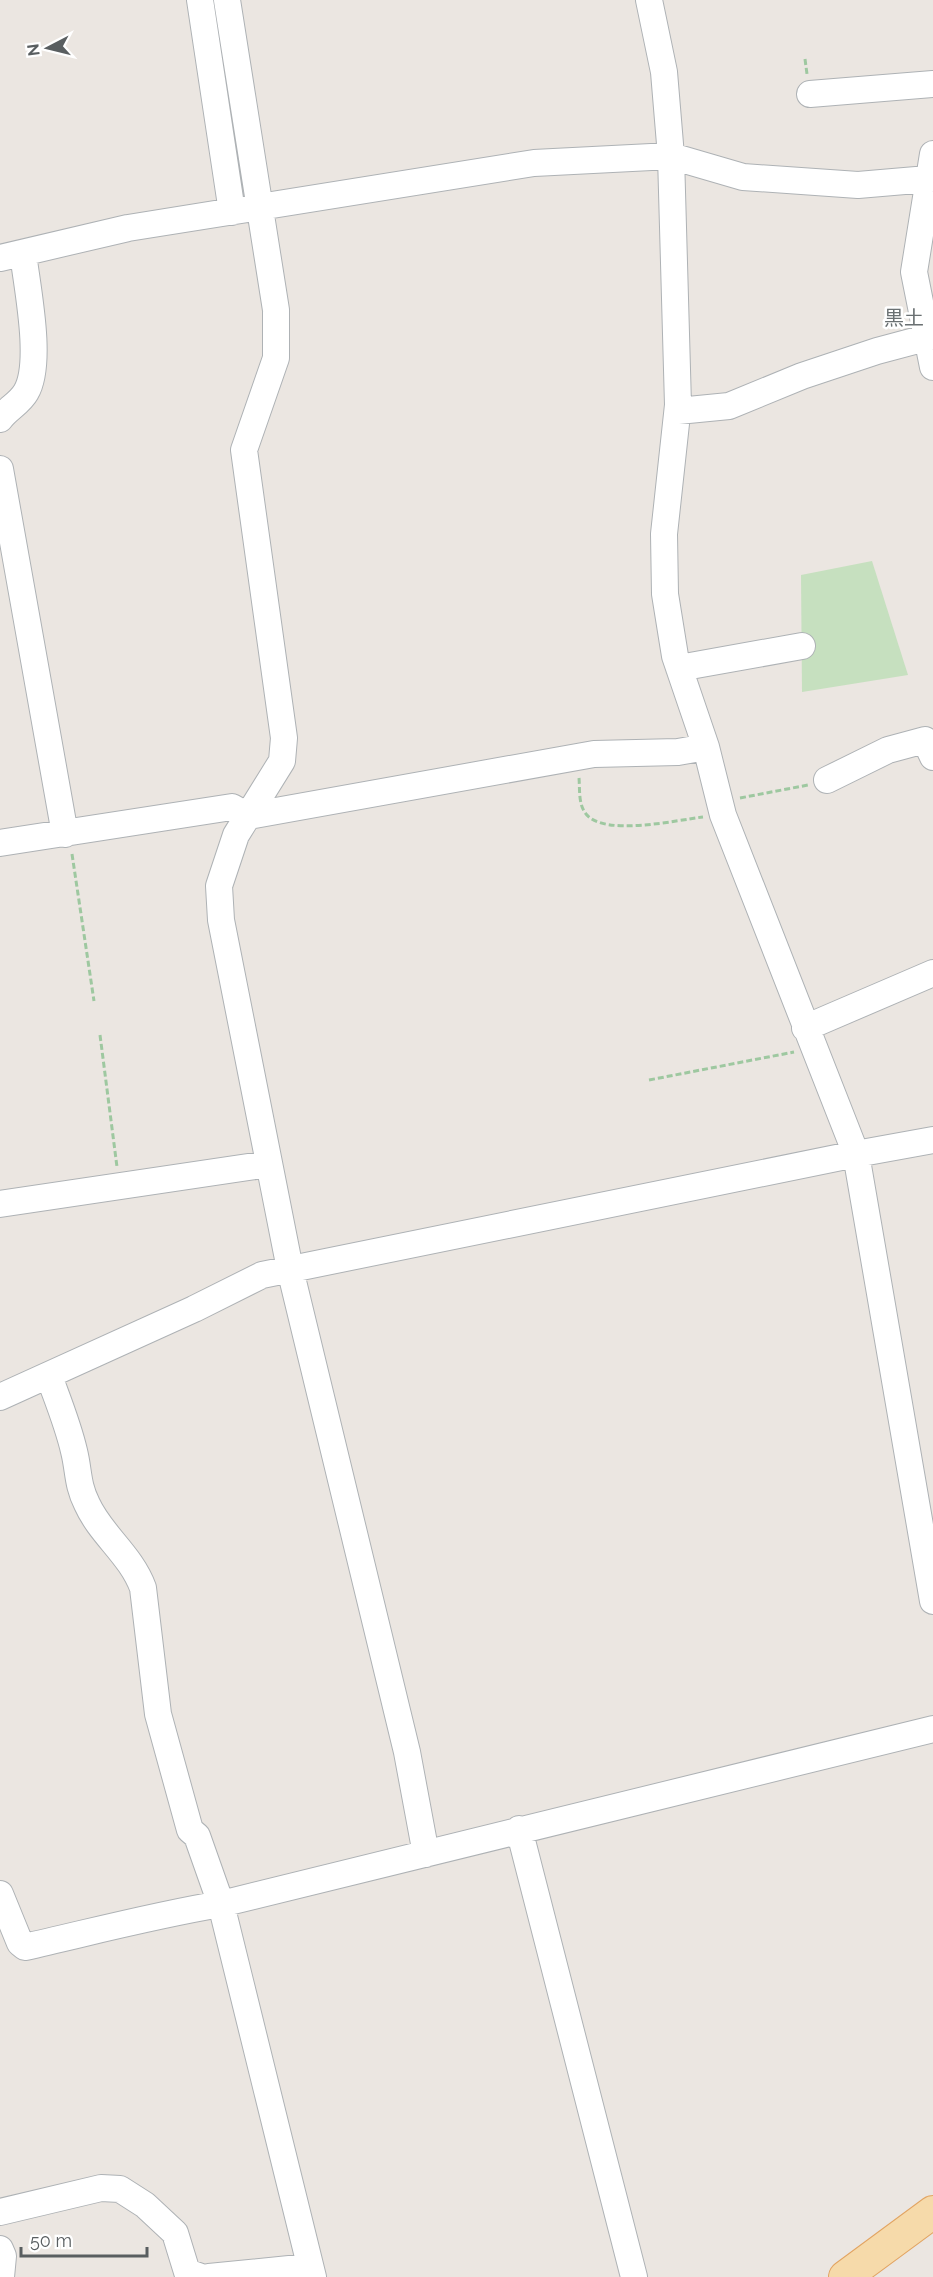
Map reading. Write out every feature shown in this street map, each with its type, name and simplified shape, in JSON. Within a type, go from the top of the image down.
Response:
[{"type":"main road","points":[[845,2277],[933,2212]]},
{"type":"street","points":[[200,0],[232,212]]},
{"type":"street","points":[[227,0],[276,310],[276,358],[244,450],[284,738],[282,760],[236,835],[219,886],[221,920],[290,1269],[406,1752],[426,1854]]},
{"type":"street","points":[[650,0],[664,72],[671,156],[678,411],[664,534],[665,594],[675,656],[706,747],[721,809],[856,1154],[933,1601]]},
{"type":"street","points":[[810,94],[933,84]]},
{"type":"street","points":[[0,419],[25,395],[31,383],[34,356],[11,256],[128,228],[534,162],[671,156],[743,177],[858,185],[931,165],[924,275],[933,367]]},
{"type":"street","points":[[678,411],[729,406],[802,376],[877,351],[930,337]]},
{"type":"street","points":[[0,469],[67,834]]},
{"type":"street","points":[[679,668],[802,646]]},
{"type":"street","points":[[827,780],[888,750],[925,740],[933,757]]},
{"type":"street","points":[[0,843],[232,807],[248,816],[594,754],[678,752],[706,747]]},
{"type":"street","points":[[809,1038],[933,974]]},
{"type":"street","points":[[0,1397],[195,1309],[262,1275],[933,1140]]},
{"type":"street","points":[[1,1200],[120,1186],[269,1164]]},
{"type":"street","points":[[49,1376],[74,1452],[79,1488],[88,1508],[126,1555],[138,1574],[143,1588],[158,1714],[190,1830],[197,1836],[221,1904],[311,2272],[209,2277]]},
{"type":"street","points":[[0,1894],[20,1943],[25,1947],[130,1924],[155,1915],[221,1904],[933,1729]]},
{"type":"street","points":[[519,1829],[634,2277]]},
{"type":"street","points":[[0,2212],[101,2188],[120,2189],[145,2205],[176,2233],[187,2272],[201,2277]]},
{"type":"street","points":[[0,2249],[3,2256],[2,2277]]},
{"type":"path","points":[[578,757],[581,802],[586,814],[602,824],[621,827],[721,809],[827,780]]},
{"type":"path","points":[[67,834],[94,1001]]},
{"type":"path","points":[[100,1035],[120,1186]]},
{"type":"path","points":[[649,1080],[809,1038]]},
{"type":"green space","points":[[872,561],[908,675],[802,692],[801,575]]},
{"type":"district","name":"黒土","points":[[904,318]]}]
